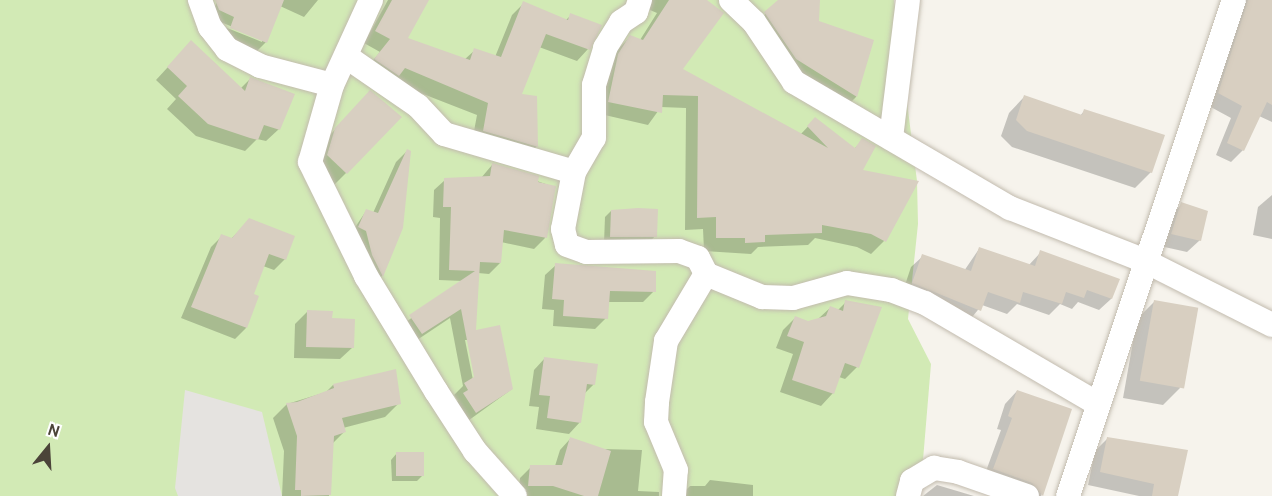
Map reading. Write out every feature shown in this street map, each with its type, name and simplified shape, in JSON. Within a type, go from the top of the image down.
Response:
[{"type":"street","points":[[200,0],[210,27],[227,49],[260,66],[332,85]]},
{"type":"street","points":[[371,0],[347,57],[332,85],[310,162],[315,176],[329,195],[366,276],[436,391],[476,451],[515,496]]},
{"type":"street","points":[[640,0],[636,12],[621,22],[605,48],[594,85],[594,138],[574,172],[563,229],[567,245],[585,252],[679,251],[698,258],[706,274],[762,297],[793,298],[847,283],[891,290],[925,303],[1096,403]]},
{"type":"street","points":[[731,0],[754,22],[794,82],[1010,208],[1145,261],[1272,325]]},
{"type":"street","points":[[891,138],[908,0]]},
{"type":"street","points":[[1068,496],[1096,403],[1234,0]]},
{"type":"street","points":[[347,57],[418,106],[444,134],[574,172]]},
{"type":"street","points":[[674,496],[676,470],[658,430],[657,402],[666,341],[706,274]]},
{"type":"street","points":[[908,496],[912,481],[934,468],[958,472],[1027,496]]},
{"type":"green space","points":[[0,0],[894,0],[917,181],[918,224],[908,319],[931,364],[920,496],[0,496]]},
{"type":"shaded area","points":[[185,390],[262,412],[282,496],[178,496],[175,488]]},
{"type":"building","points":[[215,0],[284,0],[267,43],[230,28],[234,17],[219,10]]},
{"type":"building","points":[[392,0],[429,0],[408,38],[470,60],[474,48],[501,57],[523,1],[568,20],[570,13],[602,25],[590,50],[546,34],[522,94],[537,96],[538,147],[483,131],[488,103],[405,68],[399,76],[374,59],[390,39],[375,31]]},
{"type":"building","points":[[669,0],[707,0],[724,13],[683,69],[828,148],[807,126],[815,117],[855,148],[862,138],[876,146],[863,170],[919,181],[886,242],[871,234],[822,225],[822,233],[765,235],[765,242],[745,243],[745,238],[716,238],[716,217],[697,218],[698,96],[663,95],[662,113],[608,102],[618,54],[630,35],[643,40]]},
{"type":"building","points":[[778,0],[820,0],[819,21],[874,40],[857,97],[796,59],[764,12]]},
{"type":"building","points":[[1248,0],[1272,0],[1272,105],[1267,102],[1244,151],[1227,143],[1242,106],[1218,93]]},
{"type":"building","points":[[191,40],[245,91],[250,77],[295,94],[280,130],[264,125],[258,140],[208,124],[178,96],[187,86],[167,67]]},
{"type":"building","points":[[370,90],[402,117],[347,174],[327,155],[335,128]]},
{"type":"building","points":[[1024,95],[1082,115],[1084,109],[1165,135],[1152,173],[1027,131],[1016,120]]},
{"type":"building","points":[[407,149],[411,151],[403,228],[383,277],[372,255],[366,231],[358,227],[366,209],[378,213]]},
{"type":"building","points":[[492,163],[539,176],[538,182],[556,186],[547,238],[504,230],[501,263],[480,262],[476,330],[500,325],[513,389],[476,413],[463,393],[468,390],[464,383],[474,377],[461,309],[422,334],[409,315],[475,271],[449,270],[451,207],[443,207],[444,178],[490,176]]},
{"type":"building","points":[[1181,202],[1208,211],[1201,241],[1171,234]]},
{"type":"building","points":[[658,209],[657,237],[610,237],[611,210]]},
{"type":"building","points":[[249,218],[295,236],[286,260],[269,254],[254,294],[259,296],[247,328],[191,307],[221,234],[232,238]]},
{"type":"building","points":[[979,247],[1035,266],[1040,250],[1120,279],[1112,299],[1087,290],[1084,298],[1066,292],[1062,304],[1023,292],[1020,303],[988,292],[981,311],[912,283],[922,254],[971,271]]},
{"type":"building","points":[[555,263],[656,271],[656,292],[610,291],[608,319],[563,316],[564,300],[552,299]]},
{"type":"building","points":[[845,300],[882,307],[859,368],[845,363],[834,394],[792,380],[804,342],[787,336],[795,316],[808,321],[826,316],[830,306],[843,311]]},
{"type":"building","points":[[1154,300],[1198,308],[1184,389],[1140,381]]},
{"type":"building","points":[[307,310],[333,311],[332,318],[355,319],[354,348],[306,347]]},
{"type":"building","points":[[544,357],[598,364],[595,385],[587,384],[581,423],[547,418],[550,396],[539,395]]},
{"type":"building","points":[[396,369],[401,404],[342,418],[346,432],[334,436],[331,495],[301,496],[301,490],[295,490],[297,436],[286,403],[297,402],[334,388],[333,384]]},
{"type":"building","points":[[1017,390],[1072,409],[1043,496],[1032,483],[993,469],[1012,418],[1008,416]]},
{"type":"building","points":[[570,437],[611,451],[598,496],[584,496],[553,486],[528,486],[530,465],[562,465]]},
{"type":"building","points":[[1107,437],[1188,450],[1178,496],[1152,496],[1154,484],[1100,472]]},
{"type":"building","points":[[396,452],[424,452],[424,476],[396,476]]}]
